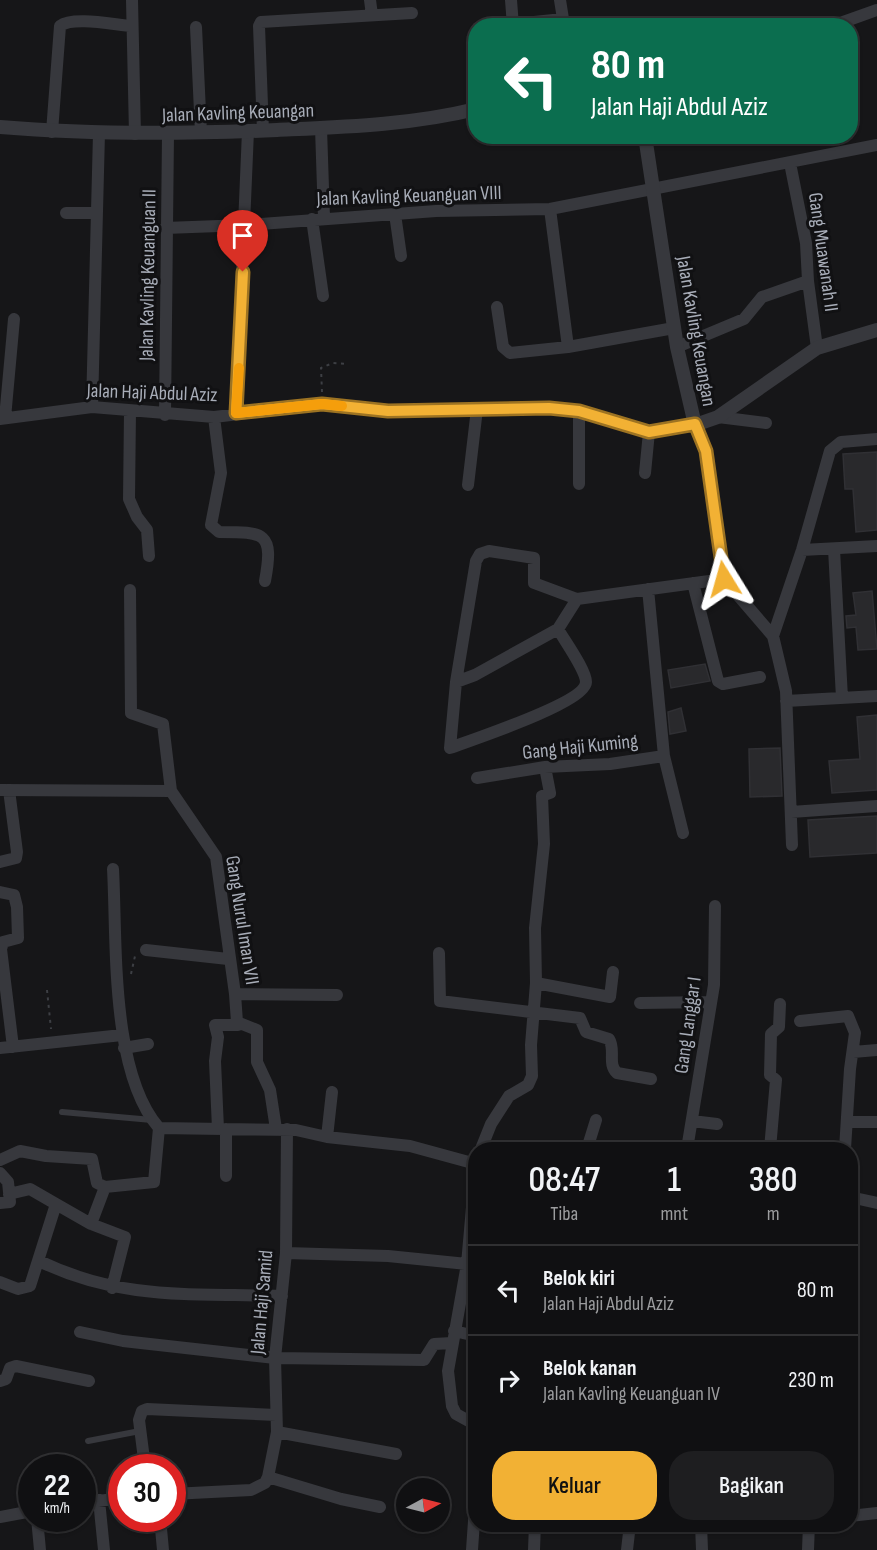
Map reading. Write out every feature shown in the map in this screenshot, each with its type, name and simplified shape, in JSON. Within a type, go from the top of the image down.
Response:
[{"type":"street","points":[[132,0],[135,134]]},
{"type":"street","points":[[370,0],[372,15]]},
{"type":"street","points":[[511,0],[512,18]]},
{"type":"street","points":[[560,0],[562,18]]},
{"type":"street","points":[[854,18],[877,10]]},
{"type":"street","points":[[263,130],[259,26],[261,22],[412,13]]},
{"type":"street","points":[[52,132],[60,26],[64,22],[82,21],[132,26]]},
{"type":"street","points":[[196,27],[201,133]]},
{"type":"street","name":"Jalan Kavling Keuangan","points":[[0,127],[52,132],[201,133],[321,128],[422,120],[468,111]]},
{"type":"street","points":[[321,128],[318,218],[323,296]]},
{"type":"street","points":[[236,413],[246,225],[248,131]]},
{"type":"street","points":[[92,407],[99,133]]},
{"type":"street","name":"Jalan Kavling Keuanguan II","points":[[165,415],[165,228],[168,134]]},
{"type":"street","name":"Jalan Kavling Keuangan","points":[[646,144],[677,347],[695,424]]},
{"type":"street","name":"Jalan Kavling Keuanguan VIII","points":[[165,228],[246,225],[395,213],[550,209],[877,145]]},
{"type":"street","name":"Gang Muawanah II","points":[[790,162],[806,243],[808,281],[817,348]]},
{"type":"street","points":[[550,209],[568,347]]},
{"type":"street","points":[[66,213],[96,213]]},
{"type":"street","points":[[395,213],[401,256]]},
{"type":"street","points":[[677,347],[744,319],[762,297],[808,281]]},
{"type":"street","points":[[497,307],[502,347],[507,352],[568,347],[675,327]]},
{"type":"street","points":[[3,419],[14,319]]},
{"type":"street","points":[[792,845],[786,700],[773,636],[724,579],[706,451],[695,424],[718,417],[817,348],[877,330]]},
{"type":"street","name":"Jalan Haji Abdul Aziz","points":[[3,419],[92,407],[165,415],[214,417],[322,404],[388,411],[477,409],[579,411],[649,432],[695,424]]},
{"type":"street","points":[[468,485],[477,409]]},
{"type":"street","points":[[130,411],[129,499],[137,517],[147,530],[149,556]]},
{"type":"street","points":[[579,411],[579,484]]},
{"type":"street","points":[[214,417],[221,473],[211,525],[219,532],[251,532],[262,536],[268,543],[270,557],[265,581]]},
{"type":"street","points":[[718,417],[766,423]]},
{"type":"street","points":[[645,473],[649,432]]},
{"type":"street","points":[[773,636],[802,550],[830,451],[841,442],[877,439]]},
{"type":"street","points":[[802,550],[877,546]]},
{"type":"street","points":[[834,549],[842,698]]},
{"type":"street","points":[[558,629],[583,671],[586,682],[582,690],[563,704],[450,748],[456,682],[476,561],[480,554],[489,551],[534,558],[534,583],[578,599],[724,579]]},
{"type":"street","points":[[693,583],[718,681],[723,684],[760,677]]},
{"type":"street","name":"Gang Haji Kuming","points":[[477,778],[546,766],[610,764],[664,756],[648,589]]},
{"type":"street","name":"Gang Nurul Iman VII","points":[[130,590],[131,713],[163,724],[171,792],[216,858],[238,1025]]},
{"type":"street","points":[[456,682],[475,675],[558,629],[578,599]]},
{"type":"street","points":[[786,700],[877,696]]},
{"type":"street","points":[[664,756],[682,833]]},
{"type":"street","points":[[484,1142],[491,1124],[509,1096],[513,1091],[528,1084],[532,1076],[531,1045],[536,1011],[535,928],[544,844],[542,795],[550,793],[546,766]]},
{"type":"street","points":[[0,862],[16,858],[17,852],[4,790],[171,792]]},
{"type":"street","points":[[791,812],[877,806]]},
{"type":"street","points":[[0,1160],[20,1151],[46,1156],[92,1159],[97,1183],[105,1188],[154,1182],[155,1124],[123,1041],[113,869]]},
{"type":"street","points":[[0,892],[16,898],[19,928],[18,938],[2,944],[13,1047]]},
{"type":"street","name":"Gang Langgar I","points":[[688,1142],[714,985],[715,906]]},
{"type":"street","points":[[146,950],[228,959]]},
{"type":"street","points":[[439,953],[440,1000],[580,1018],[586,1032],[609,1039],[612,1043],[612,1066],[617,1073],[651,1079]]},
{"type":"street","points":[[536,983],[609,997],[613,972]]},
{"type":"street","points":[[235,994],[337,995]]},
{"type":"street","points":[[640,1003],[711,1002]]},
{"type":"street","points":[[771,1142],[776,1080],[770,1075],[771,1034],[779,1027],[780,1004]]},
{"type":"street","points":[[800,1021],[848,1016],[855,1033],[846,1142]]},
{"type":"street","points":[[226,1176],[215,1061],[218,1037],[215,1024],[238,1025],[256,1030],[257,1062],[270,1090],[282,1129]]},
{"type":"street","points":[[0,1048],[123,1041],[148,1044]]},
{"type":"street","points":[[853,1052],[877,1050]]},
{"type":"street","points":[[327,1137],[332,1092]]},
{"type":"street","points":[[589,1142],[596,1120]]},
{"type":"street","points":[[692,1120],[717,1124]]},
{"type":"street","points":[[848,1122],[877,1122]]},
{"type":"street","points":[[155,1124],[222,1129],[282,1129],[327,1137],[410,1146],[468,1161]]},
{"type":"street","name":"Jalan Haji Samid","points":[[268,1477],[277,1432],[275,1358],[286,1253],[282,1129]]},
{"type":"street","points":[[0,1173],[8,1182],[5,1199]]},
{"type":"street","points":[[91,1224],[105,1188]]},
{"type":"street","points":[[5,1199],[30,1189],[91,1224],[125,1237],[112,1288]]},
{"type":"street","points":[[858,1199],[877,1203]]},
{"type":"street","points":[[0,1282],[18,1289],[29,1288],[56,1204]]},
{"type":"street","points":[[468,1251],[448,1371],[452,1406],[456,1414],[468,1421]]},
{"type":"street","points":[[286,1253],[388,1256],[467,1264]]},
{"type":"street","points":[[39,1261],[70,1276],[112,1288],[176,1295],[282,1296]]},
{"type":"street","points":[[80,1332],[123,1341],[275,1358],[424,1360],[434,1344],[453,1337],[468,1336]]},
{"type":"street","points":[[0,1381],[6,1379],[10,1368],[16,1366],[89,1381]]},
{"type":"street","points":[[143,1454],[139,1420],[142,1411],[153,1408],[276,1415]]},
{"type":"street","points":[[277,1432],[396,1454]]},
{"type":"street","points":[[186,1493],[251,1490],[265,1483],[268,1477],[341,1499],[380,1507]]},
{"type":"street","points":[[96,1501],[108,1499]]},
{"type":"street","points":[[99,1500],[104,1550]]},
{"type":"street","points":[[858,1515],[877,1513]]},
{"type":"street","points":[[0,1517],[18,1514]]},
{"type":"street","points":[[38,1532],[40,1550]]},
{"type":"street","points":[[161,1532],[163,1550]]},
{"type":"street","points":[[472,1550],[474,1532]]},
{"type":"street","points":[[534,1550],[535,1532]]},
{"type":"street","points":[[627,1550],[629,1532]]},
{"type":"street","points":[[701,1532],[702,1550]]},
{"type":"street","points":[[808,1550],[809,1532]]},
{"type":"lane","points":[[62,1112],[155,1124]]},
{"type":"lane","points":[[87,1441],[140,1431]]},
{"type":"path","points":[[322,404],[321,368],[333,363],[347,364]]},
{"type":"path","points":[[47,990],[52,1044]]},
{"type":"building","points":[[877,452],[877,530],[856,532],[853,489],[845,489],[843,454]]},
{"type":"building","points":[[872,591],[877,649],[858,650],[856,627],[847,628],[846,616],[856,615],[853,593]]},
{"type":"building","points":[[705,664],[710,681],[671,688],[668,670]]},
{"type":"building","points":[[681,708],[686,731],[670,734],[668,712]]},
{"type":"building","points":[[877,715],[877,790],[832,793],[829,761],[860,759],[857,717]]},
{"type":"building","points":[[780,748],[782,796],[750,797],[749,749]]},
{"type":"building","points":[[877,816],[877,853],[810,857],[808,820]]},
{"type":"slow traffic","points":[[239,368],[236,413],[322,404],[342,406]]},
{"type":"route","points":[[243,272],[236,413],[322,404],[388,411],[549,408],[579,411],[649,432],[695,424],[706,451],[724,579]]}]
